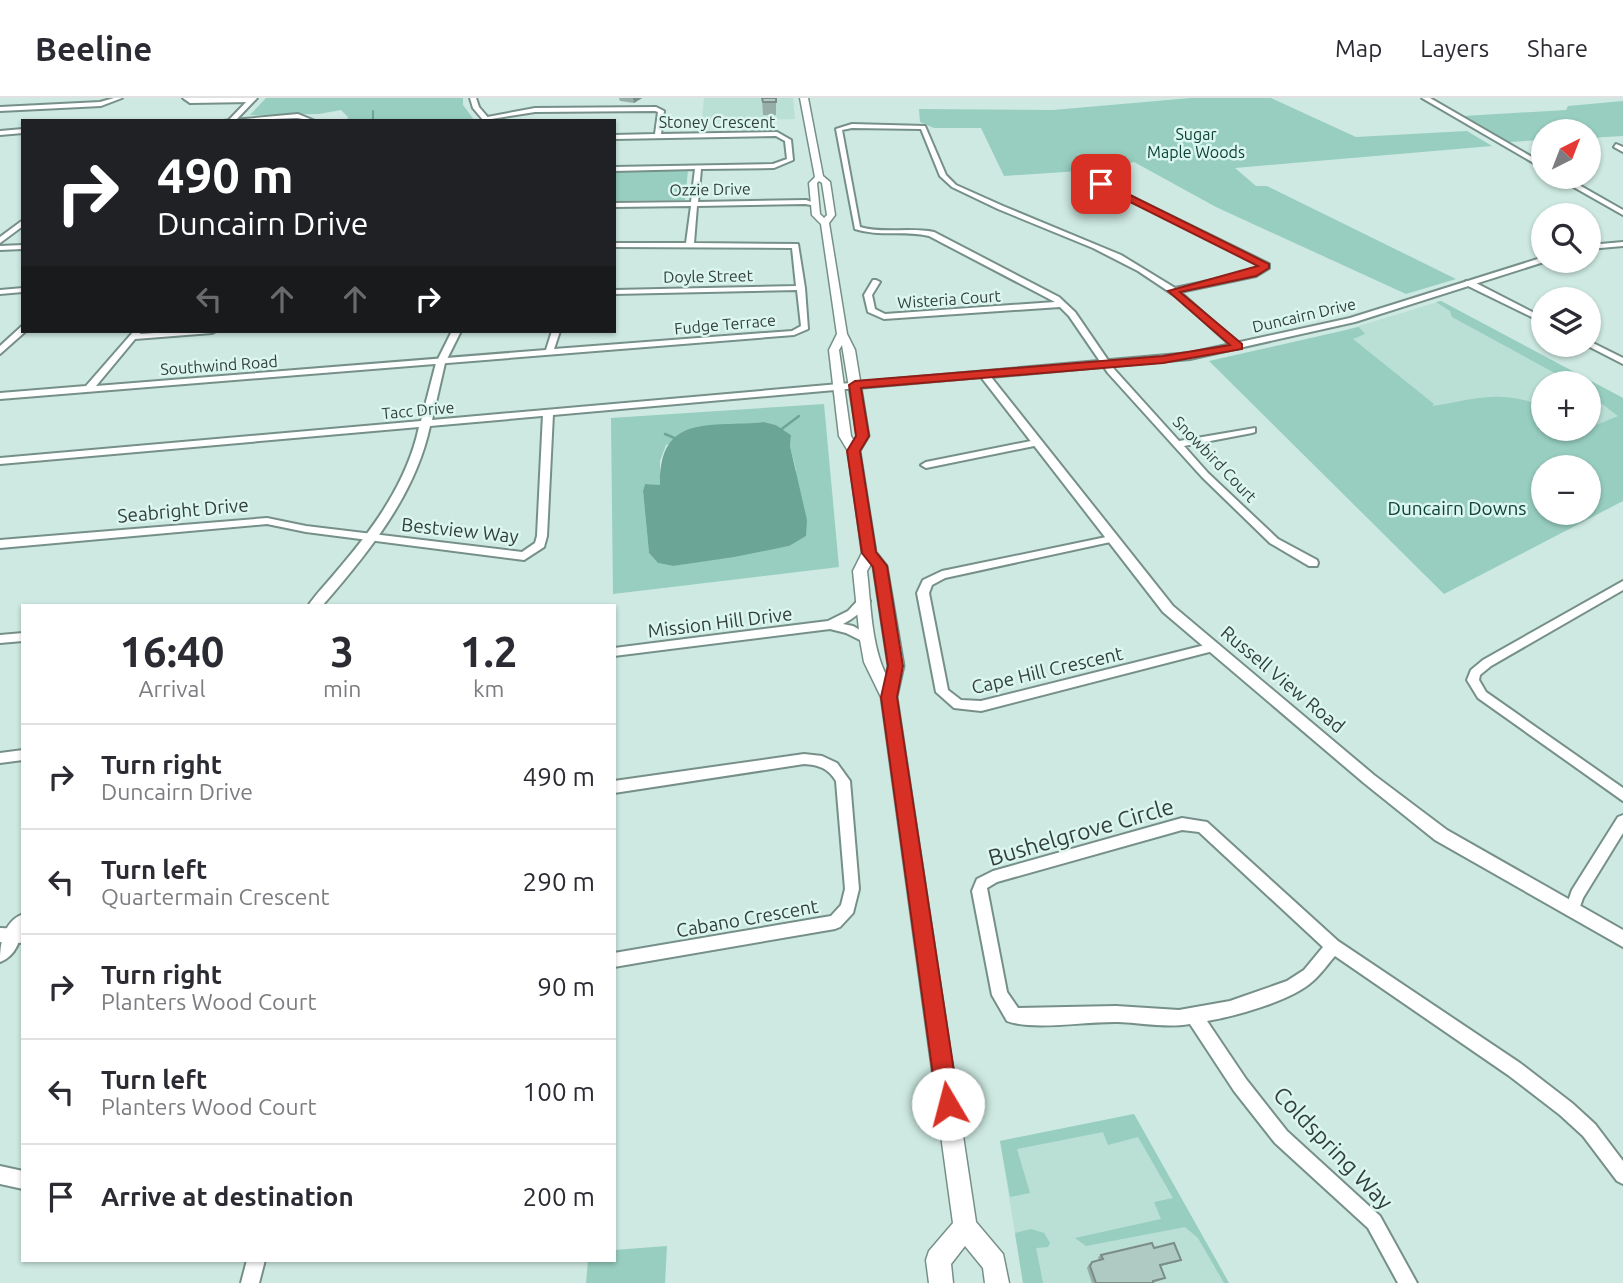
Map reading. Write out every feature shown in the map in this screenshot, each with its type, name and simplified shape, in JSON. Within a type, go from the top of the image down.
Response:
[{"type":"main road","points":[[804,98],[808,131],[812,135],[819,177],[826,182],[831,215],[825,223]]},
{"type":"main road","points":[[812,135],[819,131],[814,98]]},
{"type":"main road","points":[[819,177],[813,183],[812,201],[816,215],[825,223],[842,334],[850,350],[863,436],[854,451]]},
{"type":"main road","points":[[842,334],[834,350],[845,436],[854,451],[869,553],[880,566],[896,666],[889,697]]},
{"type":"main road","points":[[869,553],[860,570],[868,640],[872,662],[889,697],[965,1227],[994,1263],[997,1283]]},
{"type":"main road","points":[[941,1283],[938,1260],[965,1227]]},
{"type":"street","points":[[36,107],[48,98]]},
{"type":"street","points":[[0,109],[108,103],[119,98]]},
{"type":"street","points":[[186,98],[190,101],[253,99]]},
{"type":"street","points":[[473,98],[476,108],[485,119]]},
{"type":"street","points":[[1425,98],[1531,159]]},
{"type":"street","points":[[233,119],[253,99]]},
{"type":"street","points":[[602,119],[607,100]]},
{"type":"street","points":[[491,119],[535,110],[659,110],[658,136]]},
{"type":"street","points":[[250,119],[302,116],[308,119]]},
{"type":"street","points":[[1063,304],[1048,293],[931,234],[914,230],[872,231],[857,228],[839,129],[852,126],[923,127],[943,176],[954,186],[1133,265],[1173,291],[1238,347]]},
{"type":"street","points":[[0,133],[21,131]]},
{"type":"street","name":"Stoney Crescent","points":[[616,137],[777,134],[788,140],[790,160],[785,164],[616,169]]},
{"type":"street","points":[[1616,146],[1623,150]]},
{"type":"street","points":[[690,244],[698,167]]},
{"type":"street","points":[[1087,177],[1266,266],[1253,274],[1173,291]]},
{"type":"street","points":[[1581,189],[1623,213]]},
{"type":"street","name":"Ozzie Drive","points":[[616,205],[812,201]]},
{"type":"street","points":[[0,241],[21,224]]},
{"type":"street","points":[[1601,246],[1623,244]]},
{"type":"street","name":"Fudge Terrace","points":[[439,361],[794,333],[805,327],[795,246],[616,245]]},
{"type":"street","points":[[0,248],[21,247]]},
{"type":"street","name":"Duncairn Drive","points":[[839,386],[1190,356],[1352,320],[1531,263]]},
{"type":"street","name":"Wisteria Court","points":[[876,282],[868,295],[870,310],[884,317],[1063,304]]},
{"type":"street","points":[[1469,283],[1531,314]]},
{"type":"street","name":"Doyle Street","points":[[616,292],[801,288]]},
{"type":"street","points":[[0,292],[21,290]]},
{"type":"street","name":"Snowbird Court","points":[[1063,304],[1105,363],[1177,444],[1274,541],[1313,563]]},
{"type":"street","points":[[0,351],[5,341],[21,329]]},
{"type":"street","points":[[89,389],[136,334],[161,333]]},
{"type":"street","points":[[316,604],[402,488],[412,468],[425,426],[439,361],[455,333]]},
{"type":"street","points":[[549,353],[554,333]]},
{"type":"street","points":[[1601,350],[1623,361]]},
{"type":"street","name":"Southwind Road","points":[[0,396],[439,361]]},
{"type":"street","name":"Russell View Road","points":[[984,374],[1168,609],[1432,829],[1623,939]]},
{"type":"street","name":"Tacc Drive","points":[[0,461],[425,426],[839,386]]},
{"type":"street","name":"Bestview Way","points":[[368,537],[510,556],[524,556],[534,551],[542,536],[548,414]]},
{"type":"street","points":[[1177,444],[1252,430]]},
{"type":"street","points":[[926,465],[1037,443]]},
{"type":"street","name":"Seabright Drive","points":[[0,544],[256,521],[368,537]]},
{"type":"street","name":"Cape Hill Crescent","points":[[1111,539],[942,575],[927,583],[923,593],[939,684],[949,699],[969,707],[981,706],[1213,647]]},
{"type":"street","points":[[1623,584],[1487,663],[1475,673],[1473,680],[1482,695],[1623,795]]},
{"type":"street","name":"Mission Hill Drive","points":[[830,625],[852,614],[864,601]]},
{"type":"street","name":"Mission Hill Drive","points":[[616,652],[830,625],[849,629],[868,640]]},
{"type":"street","points":[[0,639],[21,637]]},
{"type":"street","points":[[0,758],[21,755]]},
{"type":"street","name":"Cabano Crescent","points":[[616,787],[804,759],[826,762],[839,772],[843,780],[852,889],[848,908],[835,922],[616,960]]},
{"type":"street","points":[[1572,910],[1577,895],[1623,821]]},
{"type":"street","name":"Bushelgrove Circle","points":[[1333,946],[1309,975],[1292,987],[1230,1009],[1179,1018],[1116,1014],[1032,1018],[1013,1015],[1000,995],[979,898],[982,884],[993,877],[1191,824],[1210,831],[1282,902],[1333,946],[1514,1069],[1566,1109],[1588,1130],[1623,1175]]},
{"type":"street","points":[[0,954],[15,932]]},
{"type":"street","name":"Coldspring Way","points":[[1194,1016],[1240,1085],[1281,1137],[1374,1222],[1408,1283]]},
{"type":"street","points":[[0,1175],[21,1180]]},
{"type":"street","points":[[250,1283],[255,1262]]},
{"type":"shaded area","points":[[704,98],[793,98],[795,119],[702,121]]},
{"type":"shaded area","points":[[1441,301],[1531,349],[1531,357],[1546,357],[1572,371],[1531,371],[1531,441],[1601,441],[1601,386],[1623,398],[1623,501],[1601,509],[1601,455],[1531,455],[1531,460],[1445,416],[1336,333]]},
{"type":"shaded area","points":[[764,422],[776,425],[791,435],[790,446],[807,520],[806,536],[789,546],[734,557],[673,566],[658,563],[649,553],[643,491],[645,484],[660,485],[662,462],[668,445],[678,435],[692,428]]},
{"type":"shaded area","points":[[1134,1114],[1229,1283],[1023,1283],[1000,1141]]},
{"type":"green space","points":[[266,98],[463,98],[463,105],[474,119],[347,119],[341,110],[319,114],[250,115]]},
{"type":"green space","name":"Sugar Maple Woods","points":[[1191,98],[1271,98],[1356,137],[1467,131],[1492,146],[1235,168],[1256,186],[1267,186],[1456,279],[1406,294],[1216,207],[1134,162],[1094,170],[1004,176],[981,128],[934,128],[920,122],[919,109],[1053,110]]},
{"type":"green space","points":[[1623,101],[1623,136],[1601,137],[1601,119],[1531,119],[1531,141],[1508,142],[1464,116],[1566,110],[1568,106]]},
{"type":"green space","points":[[688,170],[685,200],[616,201],[616,172]]},
{"type":"green space","name":"Duncairn Downs","points":[[1441,301],[1531,349],[1531,357],[1546,357],[1572,371],[1551,371],[1452,317],[1450,311],[1436,302]]},
{"type":"green space","name":"Duncairn Downs","points":[[1359,327],[1365,334],[1353,339],[1434,404],[1432,406],[1488,397],[1531,402],[1531,441],[1601,441],[1601,423],[1618,416],[1601,403],[1601,386],[1623,398],[1623,501],[1601,512],[1601,455],[1531,455],[1531,525],[1577,525],[1444,594],[1209,361]]},
{"type":"green space","points":[[824,404],[839,567],[613,594],[611,418]],"holes":[[[764,422],[776,425],[791,435],[790,446],[796,470],[789,546],[673,566],[658,563],[649,553],[643,491],[645,484],[660,486],[660,461],[666,445],[746,424]]]},
{"type":"green space","points":[[1134,1114],[1229,1283],[1224,1283],[1198,1238],[1185,1227],[1086,1246],[1075,1238],[1161,1219],[1154,1202],[1173,1198],[1138,1137],[1108,1145],[1103,1132],[1017,1149],[1030,1193],[1010,1197],[1000,1141]]},
{"type":"green space","points":[[1031,1229],[1044,1233],[1050,1243],[1048,1247],[1036,1248],[1043,1283],[1023,1283],[1015,1233]]},
{"type":"green space","points":[[667,1246],[665,1283],[586,1283],[588,1262],[616,1262],[616,1250]]},
{"type":"building","points":[[762,98],[776,98],[776,102],[763,102]]},
{"type":"building","points":[[1152,1243],[1154,1248],[1174,1243],[1181,1260],[1160,1265],[1165,1278],[1153,1283],[1096,1283],[1090,1266],[1092,1262],[1103,1259],[1101,1255]]},
{"type":"waterway","points":[[373,111],[373,119]]},
{"type":"waterway","points":[[779,431],[799,416]]},
{"type":"waterway","points":[[665,434],[679,440]]},
{"type":"route","points":[[948,1104],[889,697],[896,666],[880,566],[869,553],[854,451],[863,436],[855,385],[1163,359],[1238,347],[1173,291],[1253,274],[1266,266],[1101,184]]}]
